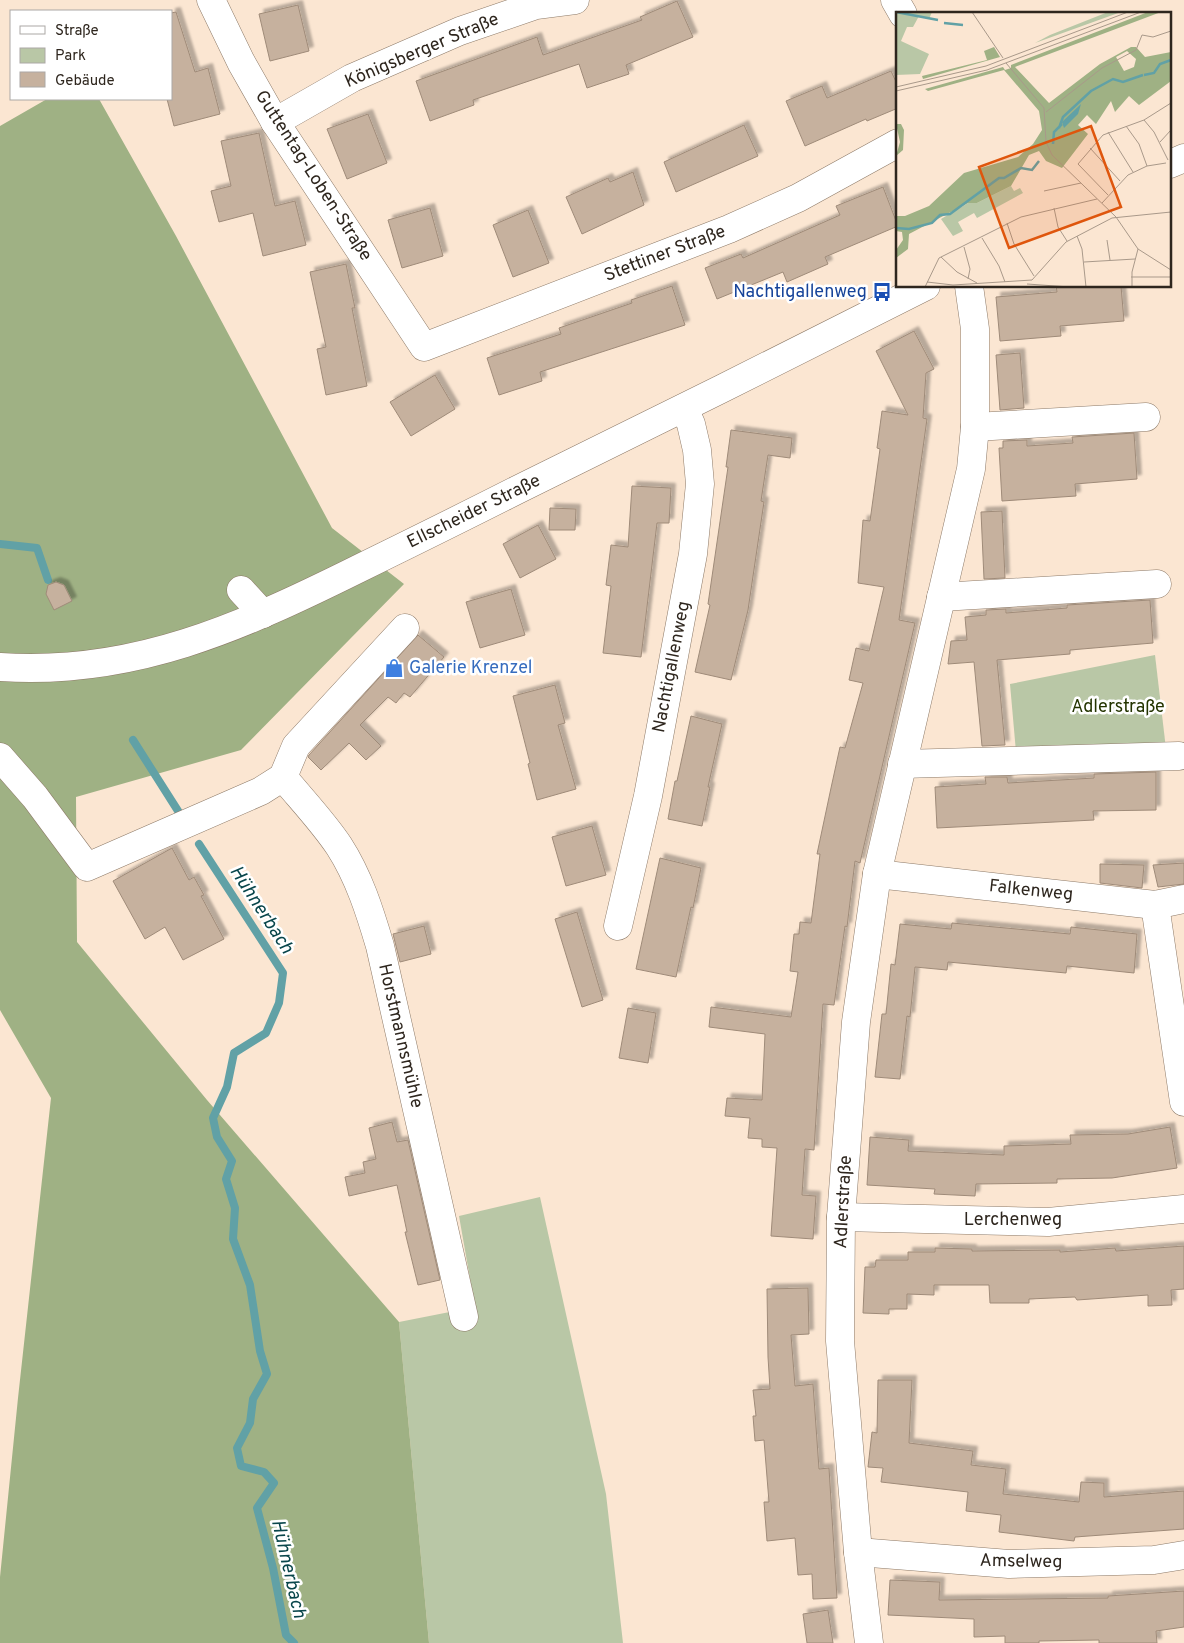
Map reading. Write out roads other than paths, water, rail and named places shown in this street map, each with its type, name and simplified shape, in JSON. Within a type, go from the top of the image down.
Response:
[{"type":"street","name":"Guttentag-Loben-Straße","points":[[211,0],[241,62],[275,122],[424,347]]},
{"type":"street","name":"Königsberger Straße","points":[[275,122],[352,78],[460,31],[536,5],[575,0]]},
{"type":"street","points":[[895,0],[903,12]]},
{"type":"street","name":"Stettiner Straße","points":[[424,347],[729,230],[798,198],[896,144]]},
{"type":"street","points":[[1172,163],[1184,158]]},
{"type":"street","name":"Ellscheider Straße","points":[[0,667],[65,668],[114,661],[190,643],[263,614],[684,408],[922,288]]},
{"type":"street","name":"Adlerstraße","points":[[869,1643],[858,1552],[840,1341],[841,1217],[856,1022],[877,874],[971,469],[975,427],[975,328],[969,288]]},
{"type":"street","name":"Nachtigallenweg","points":[[618,926],[648,796],[692,554],[700,484],[697,450],[691,424],[684,408]]},
{"type":"street","points":[[975,427],[1146,417]]},
{"type":"street","points":[[941,597],[1157,584]]},
{"type":"street","points":[[241,590],[263,614]]},
{"type":"street","points":[[0,757],[35,797],[87,867],[262,791],[284,777],[296,746],[405,628]]},
{"type":"street","points":[[902,764],[1179,756]]},
{"type":"street","name":"Horstmannsmühle","points":[[284,777],[338,846],[350,866],[368,906],[380,946],[464,1317]]},
{"type":"street","name":"Falkenweg","points":[[877,874],[1155,905],[1184,899]]},
{"type":"street","points":[[1155,905],[1184,1102]]},
{"type":"street","name":"Lerchenweg","points":[[841,1217],[1048,1222],[1184,1209]]},
{"type":"street","name":"Amselweg","points":[[858,1552],[1009,1564],[1154,1560],[1184,1555]]},
{"type":"waterway","name":"Hühnerbach","points":[[0,544],[37,548],[48,580]]},
{"type":"waterway","name":"Hühnerbach","points":[[133,740],[180,814]]},
{"type":"waterway","name":"Hühnerbach","points":[[199,844],[283,973],[279,1003],[266,1033],[234,1053],[227,1087],[213,1118],[217,1137],[232,1161],[226,1179],[235,1208],[233,1239],[250,1285],[260,1351],[267,1374],[253,1399],[250,1423],[237,1448],[241,1466],[264,1472],[274,1483],[257,1508],[273,1568],[286,1635],[294,1643]]},
{"type":"place","name":"Nachtigallenweg","points":[[882,292]]},
{"type":"place","name":"Galerie Krenzel","points":[[394,668]]}]
